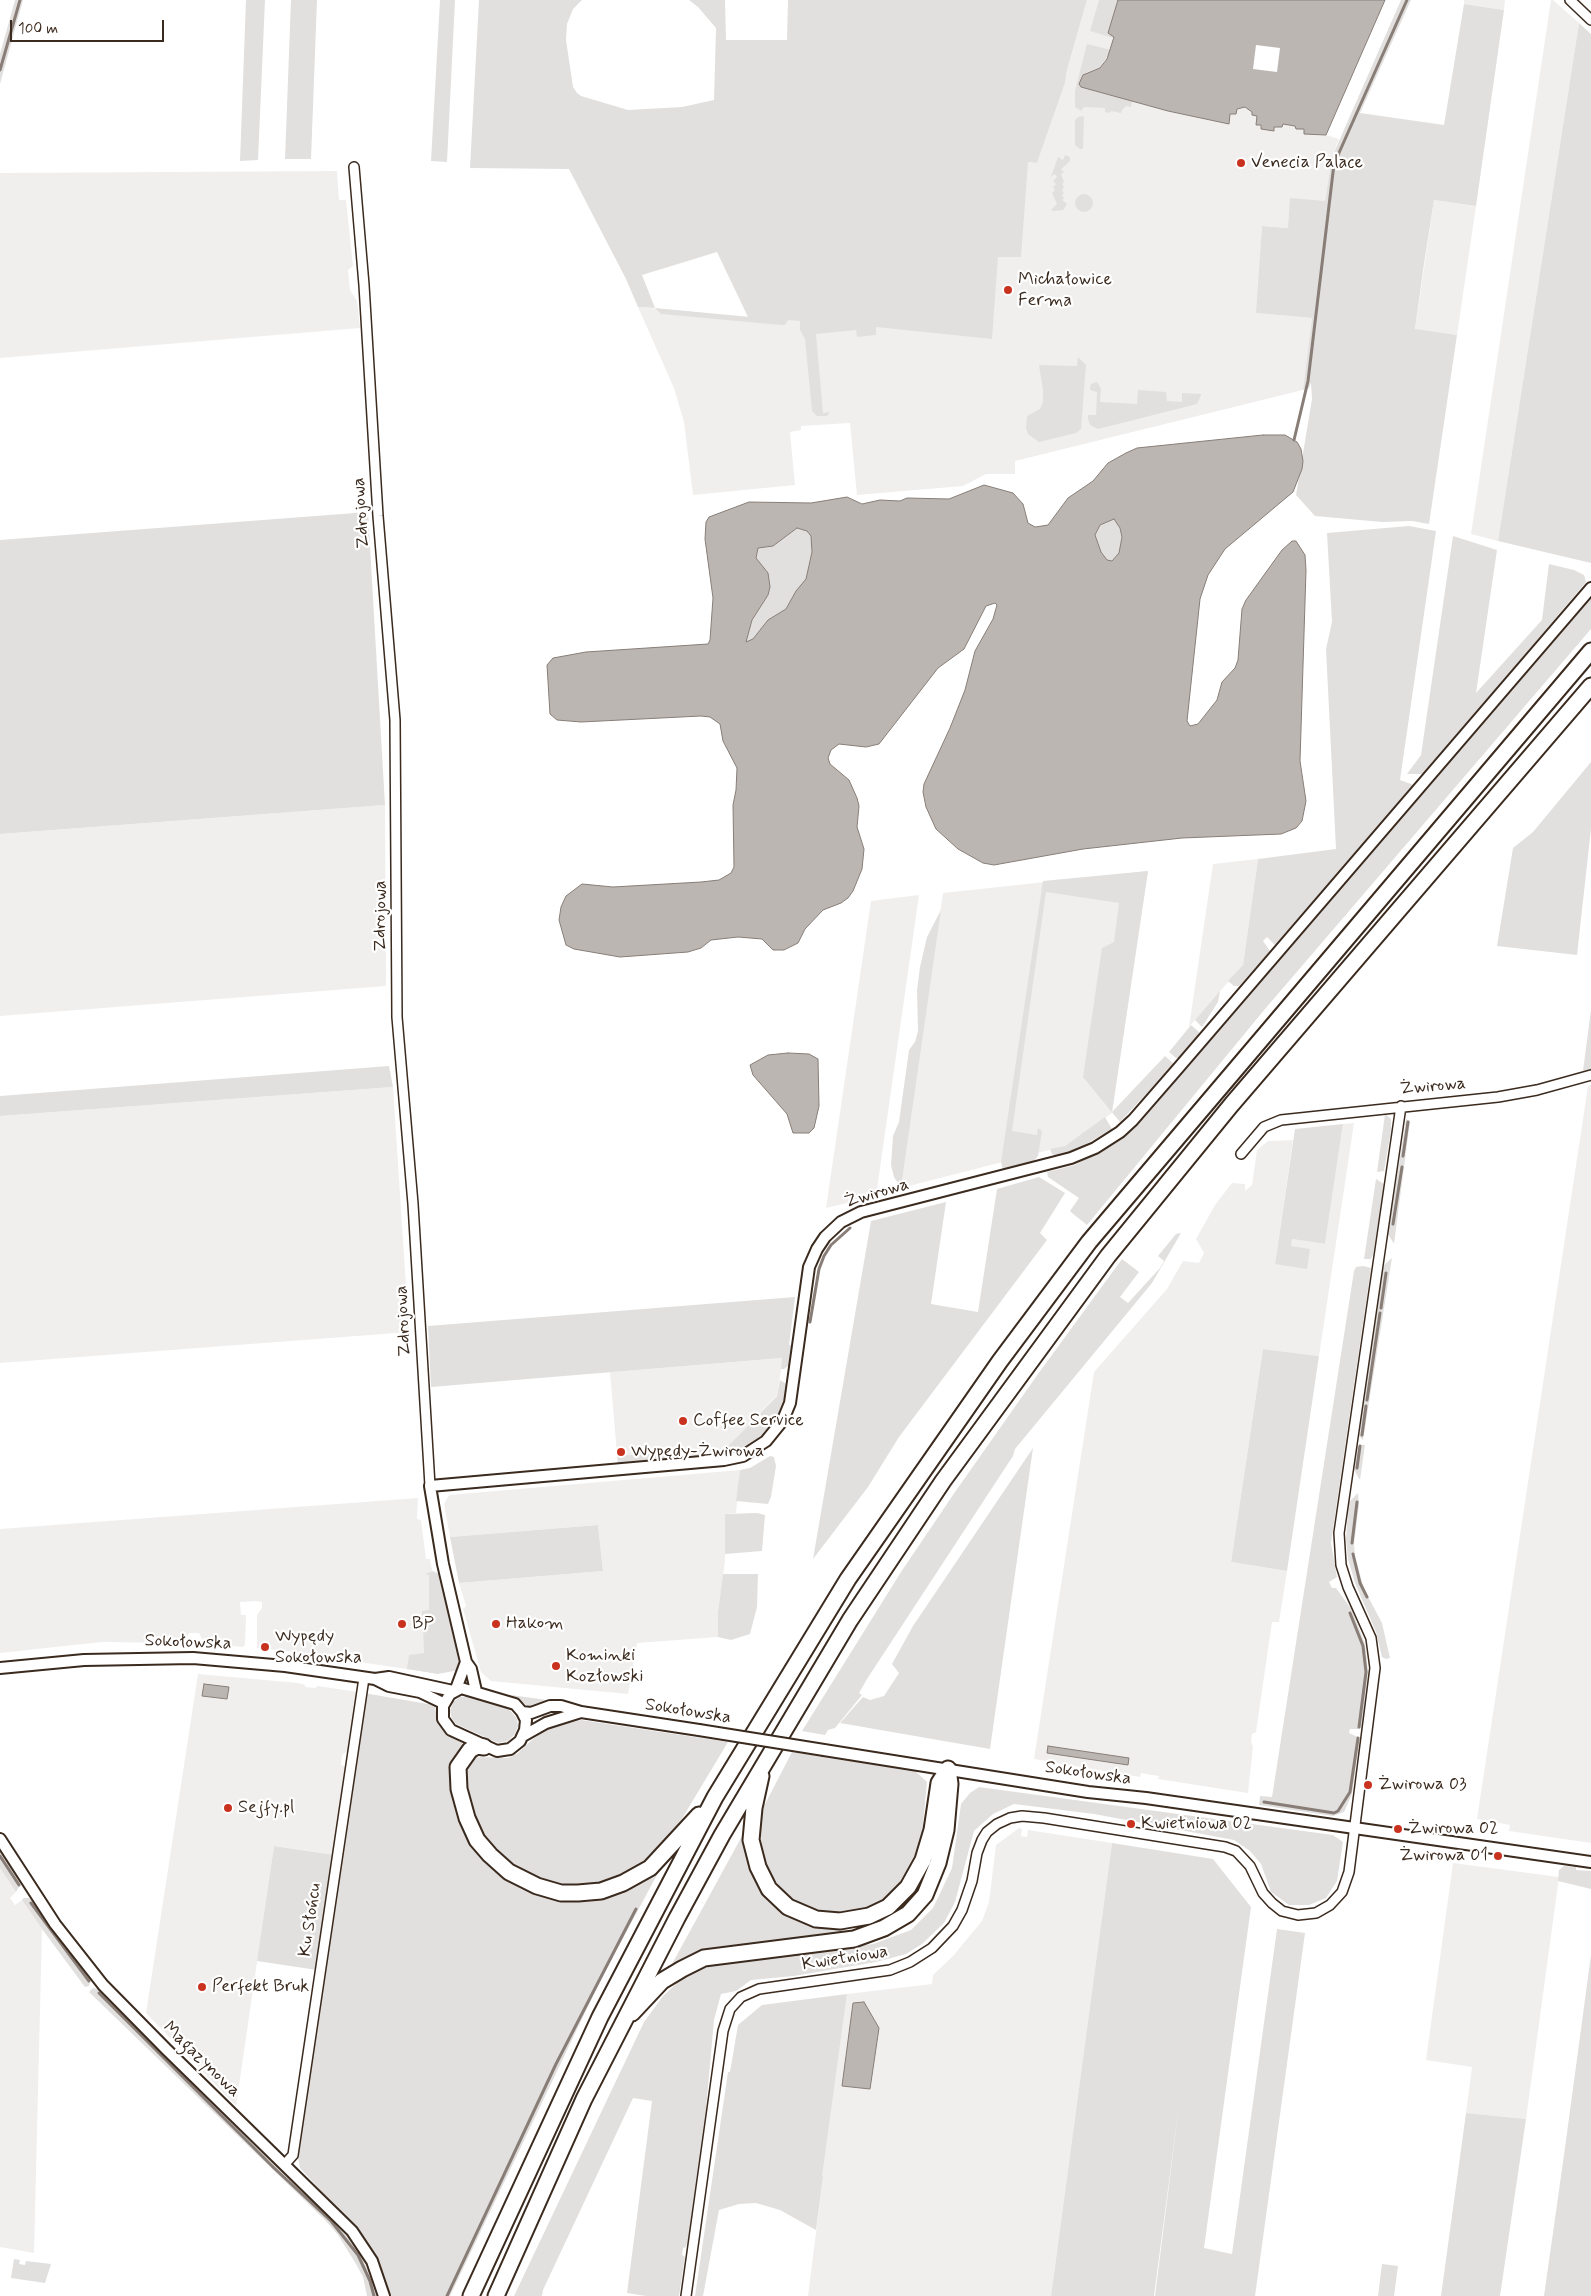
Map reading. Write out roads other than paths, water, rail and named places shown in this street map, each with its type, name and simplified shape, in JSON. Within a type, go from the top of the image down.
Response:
[{"type":"highway","points":[[471,2296],[600,2016],[715,1797],[848,1579],[1000,1361],[1089,1242],[1591,651]]},
{"type":"highway","points":[[496,2296],[584,2099],[677,1918],[764,1762],[850,1620],[943,1481],[1108,1256],[1232,1104],[1591,686]]},
{"type":"highway","points":[[484,1747],[477,1746],[470,1750],[460,1762],[458,1771],[462,1805],[472,1831],[490,1855],[509,1872],[522,1880],[553,1891],[570,1893],[593,1892],[614,1887],[631,1880],[650,1868],[715,1797]]},
{"type":"highway","points":[[764,1762],[754,1808],[751,1840],[758,1866],[769,1889],[788,1907],[816,1919],[840,1922],[869,1916],[888,1907],[908,1887],[923,1860],[932,1830],[939,1783],[948,1769]]},
{"type":"highway","points":[[623,2021],[662,1982],[704,1958],[854,1939],[884,1928],[908,1914],[925,1895],[938,1863],[946,1830],[950,1784],[948,1769]]},
{"type":"street","points":[[1570,0],[1591,20]]},
{"type":"street","name":"Zdrojowa","points":[[354,167],[364,285],[378,516],[395,710],[397,1017],[413,1204],[430,1486],[443,1564],[466,1662],[471,1669],[476,1691]]},
{"type":"street","name":"Żwirowa","points":[[430,1486],[724,1460],[743,1456],[766,1441],[783,1420],[790,1403],[810,1267],[821,1242],[833,1229],[841,1222],[862,1212],[1063,1160],[1095,1148],[1120,1132],[1139,1113],[1591,588]]},
{"type":"street","name":"Żwirowa","points":[[1240,1154],[1264,1127],[1276,1121],[1322,1114],[1401,1106],[1444,1104],[1504,1096],[1537,1090],[1591,1075]]},
{"type":"street","name":"Kwietniowa","points":[[686,2296],[723,2031],[730,2009],[741,1997],[759,1989],[890,1970],[910,1962],[932,1948],[953,1926],[962,1910],[968,1896],[982,1840],[987,1832],[1010,1818],[1022,1816],[1225,1847],[1236,1852],[1250,1866],[1263,1893],[1272,1903],[1282,1911],[1298,1915],[1316,1913],[1330,1905],[1342,1892],[1349,1872],[1375,1668],[1371,1638],[1348,1587],[1341,1566],[1339,1533],[1401,1106]]},
{"type":"street","name":"Sokołowska","points":[[0,1668],[84,1660],[185,1658],[279,1666],[364,1678],[389,1677],[454,1690]]},
{"type":"street","points":[[454,1690],[467,1688],[514,1704],[522,1712],[526,1725],[523,1736],[515,1746],[507,1750],[498,1751],[484,1747],[449,1728],[442,1714],[443,1703],[454,1690],[466,1662]]},
{"type":"street","name":"Ku Słońcu","points":[[285,2164],[293,2155],[364,1678]]},
{"type":"street","name":"Sokołowska","points":[[375,1679],[389,1686],[420,1692],[443,1703]]},
{"type":"street","name":"Sokołowska","points":[[522,1712],[532,1713],[556,1705],[581,1712],[1088,1792],[1146,1798],[1591,1862]]},
{"type":"street","name":"Sokołowska","points":[[523,1736],[546,1722],[581,1712]]},
{"type":"street","name":"Magazynowa","points":[[0,1840],[55,1924],[92,1972],[172,2055],[343,2221],[359,2240],[377,2273],[384,2296]]},
{"type":"waterway","points":[[0,70],[20,0]]},
{"type":"waterway","points":[[1294,440],[1308,381],[1334,164],[1407,0]]},
{"type":"waterway","points":[[1403,1156],[1408,1122]]},
{"type":"waterway","points":[[1393,1224],[1402,1167]]},
{"type":"waterway","points":[[810,1322],[819,1269],[824,1256],[831,1245],[850,1228]]},
{"type":"waterway","points":[[1381,1308],[1386,1273]]},
{"type":"waterway","points":[[1367,1400],[1380,1313]]},
{"type":"waterway","points":[[1362,1435],[1366,1406]]},
{"type":"waterway","points":[[1357,1468],[1360,1446]]},
{"type":"waterway","points":[[1352,1543],[1357,1502]]},
{"type":"waterway","points":[[1353,1554],[1360,1583],[1367,1597]]},
{"type":"waterway","points":[[1350,1613],[1363,1646],[1366,1672],[1359,1727]]},
{"type":"waterway","points":[[1264,1802],[1334,1813],[1338,1811],[1350,1792],[1358,1738]]},
{"type":"waterway","points":[[0,1856],[19,1885]]},
{"type":"waterway","points":[[31,1903],[89,1981]]},
{"type":"waterway","points":[[447,2296],[556,2064],[636,1909]]},
{"type":"waterway","points":[[99,1993],[274,2168],[331,2221],[358,2255],[370,2281],[374,2296]]},
{"type":"place","name":"Venecia Palace","points":[[1241,163]]},
{"type":"place","name":"Michałowice Ferma","points":[[1008,290]]},
{"type":"place","name":"Coffee Service","points":[[683,1421]]},
{"type":"place","name":"Wypędy-Żwirowa","points":[[621,1452]]},
{"type":"place","name":"BP","points":[[402,1624]]},
{"type":"place","name":"Hakom","points":[[496,1624]]},
{"type":"place","name":"Wypędy Sokołowska","points":[[265,1647]]},
{"type":"place","name":"Kominki Kozłowski","points":[[556,1666]]},
{"type":"place","name":"Żwirowa 03","points":[[1368,1785]]},
{"type":"place","name":"Sejfy.pl","points":[[228,1808]]},
{"type":"place","name":"Kwietniowa 02","points":[[1131,1824]]},
{"type":"place","name":"Żwirowa 02","points":[[1398,1829]]},
{"type":"place","name":"Żwirowa 01","points":[[1498,1856]]},
{"type":"place","name":"Perfekt Bruk","points":[[202,1987]]}]
